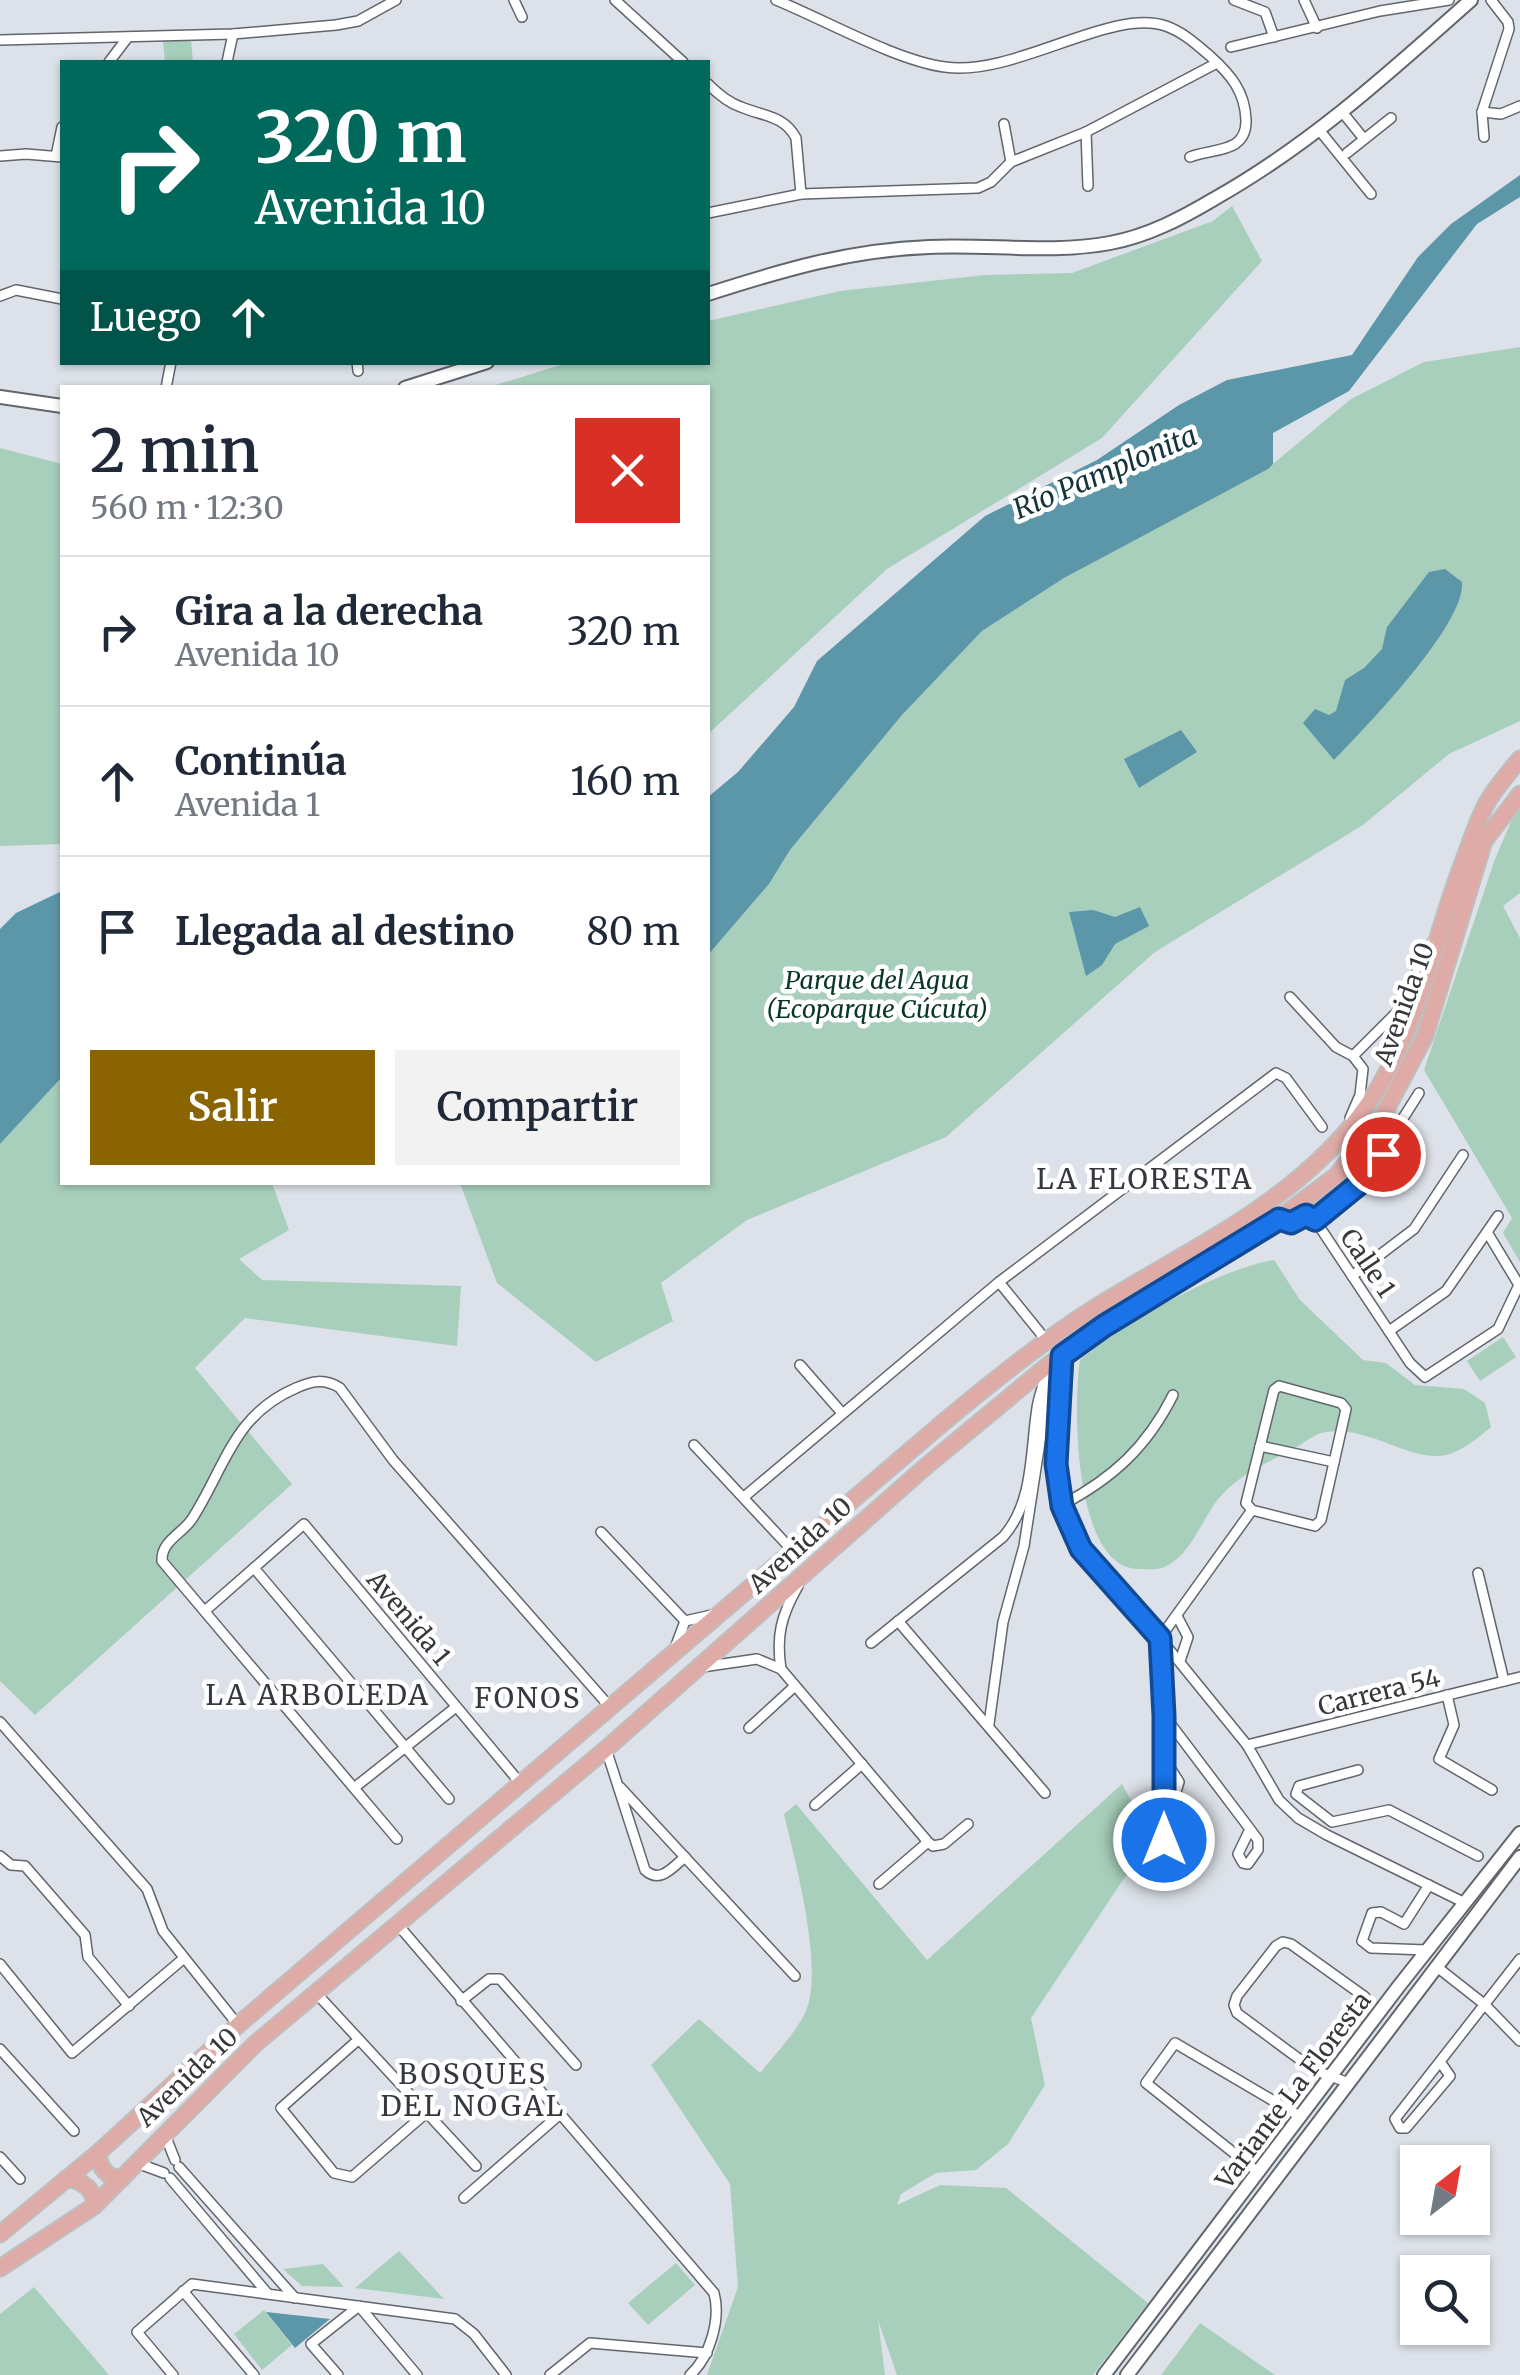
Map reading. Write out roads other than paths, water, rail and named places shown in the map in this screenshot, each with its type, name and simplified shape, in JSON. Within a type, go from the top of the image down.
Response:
[{"type":"main road","points":[[710,293],[809,262],[846,256],[928,247],[1061,248],[1124,240],[1178,220],[1263,172],[1320,131],[1471,0]]},
{"type":"main road","points":[[414,385],[478,365]]},
{"type":"main road","points":[[0,396],[60,406]]},
{"type":"main road","name":"Avenida 10","points":[[2,2229],[98,2153],[238,2025],[945,1420],[1046,1340],[1261,1209],[1320,1162],[1389,1072],[1486,804],[1520,759]]},
{"type":"main road","name":"Avenida 10","points":[[0,2268],[94,2206],[256,2044],[606,1749],[924,1468],[1048,1366],[1104,1326],[1279,1219],[1336,1176],[1400,1089],[1424,1036],[1484,840],[1520,794]]},
{"type":"main road","points":[[724,1610],[746,1626]]},
{"type":"main road","points":[[702,1628],[714,1635],[721,1648]]},
{"type":"main road","name":"Variante La Floresta","points":[[1104,2375],[1427,1950],[1518,1838]]},
{"type":"main road","name":"Variante La Floresta","points":[[1127,2375],[1520,1857]]},
{"type":"main road","points":[[98,2153],[104,2170],[113,2178],[122,2178]]},
{"type":"main road","points":[[66,2180],[86,2186],[94,2196],[94,2206]]},
{"type":"street","points":[[0,40],[233,34],[358,21],[396,0]]},
{"type":"street","points":[[514,0],[522,17]]},
{"type":"street","points":[[615,0],[681,60]]},
{"type":"street","points":[[776,0],[940,67],[974,70],[1108,28],[1141,23],[1165,26],[1193,41],[1241,92],[1247,125],[1241,139],[1228,149],[1190,157]]},
{"type":"street","points":[[1234,0],[1266,12],[1274,38]]},
{"type":"street","points":[[1304,0],[1317,28]]},
{"type":"street","points":[[1376,0],[1380,11]]},
{"type":"street","points":[[1231,47],[1380,11],[1450,0]]},
{"type":"street","points":[[1484,137],[1482,112],[1509,29],[1491,0]]},
{"type":"street","points":[[228,60],[233,34]]},
{"type":"street","points":[[111,60],[128,37]]},
{"type":"street","points":[[710,213],[800,194],[978,188],[991,182],[1011,162],[1086,132],[1217,63]]},
{"type":"street","points":[[710,85],[738,106],[776,117],[792,130],[800,194]]},
{"type":"street","points":[[1482,112],[1501,114],[1520,106]]},
{"type":"street","points":[[1343,113],[1364,139]]},
{"type":"street","points":[[1347,153],[1392,118]]},
{"type":"street","points":[[1004,124],[1011,162]]},
{"type":"street","points":[[1320,131],[1371,194]]},
{"type":"street","points":[[1086,132],[1088,186]]},
{"type":"street","points":[[0,156],[59,157]]},
{"type":"street","points":[[0,296],[16,290],[60,299]]},
{"type":"street","points":[[1353,1056],[1404,1006],[1427,946],[1438,937]]},
{"type":"street","points":[[1290,996],[1336,1047],[1353,1056],[1363,1070],[1363,1080],[1341,1139]]},
{"type":"street","points":[[744,1497],[998,1282],[1276,1073],[1286,1078],[1322,1127]]},
{"type":"street","points":[[1315,1220],[1364,1180],[1419,1093]]},
{"type":"street","points":[[1352,1276],[1414,1229],[1463,1155]]},
{"type":"street","name":"Calle 1","points":[[1279,1219],[1291,1223],[1306,1215],[1315,1220],[1410,1362],[1425,1377],[1498,1329],[1519,1285],[1486,1232]]},
{"type":"street","points":[[1389,1331],[1446,1291],[1498,1216]]},
{"type":"street","points":[[998,1282],[1046,1340]]},
{"type":"street","points":[[1062,1356],[1056,1464],[1062,1506],[1081,1549],[1180,1661],[1247,1745],[1279,1800],[1298,1818],[1465,1903]]},
{"type":"street","points":[[800,1366],[842,1413]]},
{"type":"street","points":[[989,1724],[1003,1622],[1033,1500],[1048,1366]]},
{"type":"street","points":[[397,1839],[162,1561],[164,1547],[191,1520],[238,1433],[269,1402],[315,1381],[340,1388],[415,1486],[610,1707]]},
{"type":"street","points":[[871,1643],[1010,1530],[1026,1495],[1038,1401],[1045,1384]]},
{"type":"street","points":[[1279,1386],[1345,1406],[1334,1462],[1318,1525],[1311,1527],[1252,1510],[1246,1500],[1274,1390],[1279,1386]]},
{"type":"street","points":[[1017,1392],[1029,1392],[1038,1401]]},
{"type":"street","points":[[1062,1506],[1128,1462],[1154,1430],[1173,1395]]},
{"type":"street","points":[[694,1445],[792,1550]]},
{"type":"street","points":[[1260,1446],[1334,1462]]},
{"type":"street","points":[[1164,1840],[1160,1638],[1252,1510]]},
{"type":"street","name":"Avenida 1","points":[[254,1568],[304,1524],[520,1784]]},
{"type":"street","points":[[601,1532],[685,1621]]},
{"type":"street","points":[[206,1610],[254,1568],[449,1799]]},
{"type":"street","points":[[1478,1573],[1504,1681]]},
{"type":"street","points":[[781,1669],[777,1643],[787,1608],[803,1576]]},
{"type":"street","points":[[685,1621],[724,1610]]},
{"type":"street","points":[[1178,1616],[1188,1637],[1180,1661]]},
{"type":"street","points":[[673,1653],[685,1621]]},
{"type":"street","points":[[898,1622],[1045,1793]]},
{"type":"street","points":[[699,1667],[757,1659],[781,1669],[928,1842],[933,1846],[944,1844],[968,1824]]},
{"type":"street","name":"Carrera 54","points":[[1247,1745],[1520,1677]]},
{"type":"street","points":[[749,1728],[795,1686]]},
{"type":"street","points":[[1447,1695],[1454,1725],[1439,1759],[1492,1790]]},
{"type":"street","points":[[354,1788],[456,1706]]},
{"type":"street","points":[[1164,1716],[1250,1829]]},
{"type":"street","points":[[0,1722],[147,1889],[163,1931],[238,2025]]},
{"type":"street","points":[[606,1749],[644,1870],[662,1876],[685,1857]]},
{"type":"street","points":[[816,1805],[862,1764]]},
{"type":"street","points":[[1358,1770],[1296,1790],[1298,1798],[1332,1822],[1390,1810],[1478,1856]]},
{"type":"street","points":[[620,1786],[795,1976]]},
{"type":"street","points":[[1327,1835],[1332,1822]]},
{"type":"street","points":[[879,1884],[928,1842]]},
{"type":"street","points":[[0,1856],[11,1866],[26,1866],[85,1934],[88,1957],[129,2006]]},
{"type":"street","points":[[1427,1950],[1372,1948],[1362,1940],[1372,1913],[1382,1912],[1404,1924],[1429,1885]]},
{"type":"street","points":[[398,1925],[714,2293],[716,2303],[707,2353],[702,2365],[690,2375]]},
{"type":"street","points":[[1350,2082],[1314,2070],[1237,2013],[1234,2005],[1237,1996],[1282,1942],[1292,1944],[1366,1997]]},
{"type":"street","points":[[0,1964],[72,2053],[182,1959]]},
{"type":"street","points":[[1441,2062],[1450,2076],[1406,2128],[1400,2128],[1395,2120],[1520,1959]]},
{"type":"street","points":[[1437,1967],[1484,2004],[1520,2041]]},
{"type":"street","points":[[1507,1975],[1520,1976]]},
{"type":"street","points":[[461,2001],[489,1979],[500,1979],[576,2065]]},
{"type":"street","points":[[317,1994],[476,2166]]},
{"type":"street","points":[[358,2040],[280,2108],[334,2173],[352,2177],[425,2114]]},
{"type":"street","points":[[1259,2172],[1146,2083],[1176,2043],[1301,2117]]},
{"type":"street","points":[[0,2049],[74,2131]]},
{"type":"street","points":[[464,2198],[559,2115]]},
{"type":"street","points":[[165,2132],[177,2164],[295,2298]]},
{"type":"street","points":[[0,2158],[20,2179]]},
{"type":"street","points":[[137,2163],[167,2176],[269,2294]]},
{"type":"street","points":[[173,2375],[137,2332],[192,2284],[454,2320],[474,2334],[506,2375]]},
{"type":"street","points":[[183,2290],[254,2375]]},
{"type":"street","points":[[338,2375],[312,2344],[359,2306]]},
{"type":"street","points":[[359,2306],[417,2375]]},
{"type":"street","points":[[550,2375],[590,2343],[707,2353]]},
{"type":"water","name":"Río Pamplonita","points":[[1520,175],[1520,197],[1477,224],[1349,391],[1273,433],[1273,464],[1268,469],[1064,578],[982,631],[902,715],[710,953],[710,795],[738,772],[794,707],[817,661],[985,516],[1097,460],[1179,405],[1227,380],[1352,355],[1418,257],[1451,224]]},
{"type":"water","points":[[1445,569],[1462,582],[1448,623],[1411,675],[1334,760],[1303,723],[1315,709],[1329,715],[1336,711],[1345,680],[1364,668],[1382,649],[1387,627],[1429,572]]},
{"type":"water","points":[[1181,730],[1197,752],[1139,788],[1124,759]]},
{"type":"water","points":[[60,892],[60,1079],[0,1144],[0,929],[16,913]]},
{"type":"water","points":[[1140,907],[1149,926],[1115,944],[1102,965],[1086,976],[1069,912],[1093,910],[1115,917]]},
{"type":"water","points":[[266,2312],[330,2319],[295,2348]]},
{"type":"district","name":"LA FLORESTA","points":[[1145,1179]]},
{"type":"district","name":"LA ARBOLEDA","points":[[318,1695]]},
{"type":"district","name":"FONOS","points":[[528,1698]]},
{"type":"district","name":"BOSQUES DEL NOGAL","points":[[473,2090]]},
{"type":"park label","name":"Parque del Agua (Ecoparque Cúcuta)","points":[[877,994]]}]
